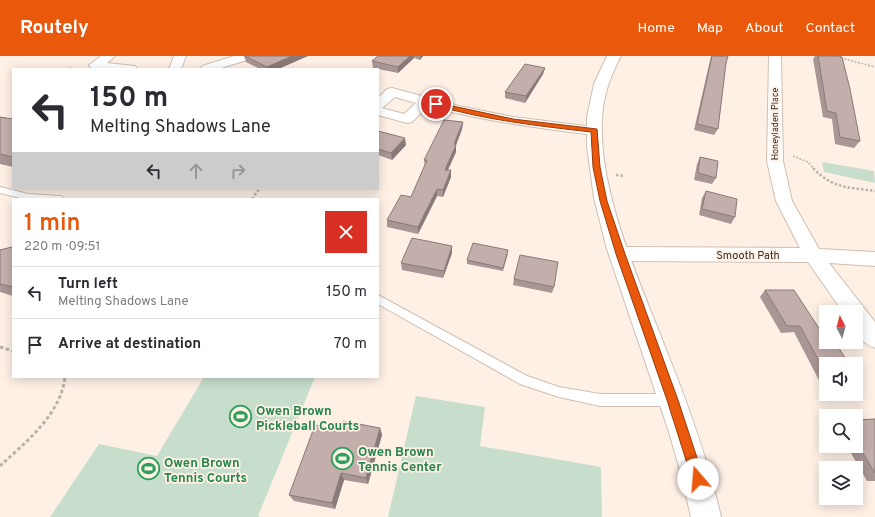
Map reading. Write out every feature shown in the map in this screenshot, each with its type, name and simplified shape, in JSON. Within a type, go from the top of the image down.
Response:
[{"type":"street","points":[[109,56],[95,64],[124,68]]},
{"type":"street","points":[[175,68],[180,56]]},
{"type":"street","points":[[209,68],[246,56]]},
{"type":"street","name":"Honeyladen Place","points":[[775,56],[776,172],[784,201],[813,255],[851,305]]},
{"type":"street","points":[[610,57],[600,88],[595,114],[594,131],[597,167],[603,201],[620,254],[673,400],[698,479],[706,517]]},
{"type":"street","points":[[379,104],[392,92],[458,110],[513,121],[594,131]]},
{"type":"street","points":[[379,111],[407,119],[425,100]]},
{"type":"street","name":"Smooth Path","points":[[620,254],[813,255],[875,259]]},
{"type":"street","name":"Honeyladen Place","points":[[863,322],[875,339]]},
{"type":"lane","points":[[0,190],[28,198]]},
{"type":"lane","points":[[379,300],[524,380],[559,392],[600,400],[673,400]]},
{"type":"path","points":[[841,58],[875,67]]},
{"type":"path","points":[[775,151],[808,162],[822,177],[829,182],[840,186],[875,192]]},
{"type":"path","points":[[0,347],[12,351]]},
{"type":"path","points":[[0,466],[37,430],[54,409],[61,395],[66,378]]},
{"type":"green space","points":[[822,162],[874,171],[875,183],[824,172]]},
{"type":"green space","points":[[203,378],[315,378],[258,516],[261,517],[50,517],[99,444],[157,456]]},
{"type":"green space","points":[[416,396],[485,407],[480,446],[601,467],[602,517],[388,517]]},
{"type":"building","points":[[245,56],[292,56],[267,67]]},
{"type":"building","points":[[378,56],[410,56],[398,67],[372,61]]},
{"type":"building","points":[[712,56],[728,56],[718,129],[697,124]]},
{"type":"building","points":[[818,56],[842,57],[860,141],[840,137],[836,113],[827,111]]},
{"type":"building","points":[[525,64],[545,68],[526,96],[505,92]]},
{"type":"building","points":[[0,117],[12,119],[12,157],[0,154]]},
{"type":"building","points":[[444,120],[463,122],[454,144],[456,145],[445,170],[451,170],[443,190],[437,189],[418,227],[387,220],[401,195],[411,197],[427,160],[424,160]]},
{"type":"building","points":[[379,131],[405,138],[391,153],[379,149]]},
{"type":"building","points":[[700,157],[718,161],[716,178],[698,173]]},
{"type":"building","points":[[706,191],[737,199],[735,217],[702,209]]},
{"type":"building","points":[[412,238],[452,246],[444,271],[401,263]]},
{"type":"building","points":[[473,243],[508,250],[503,268],[467,260]]},
{"type":"building","points":[[12,247],[12,287],[0,284],[0,250]]},
{"type":"building","points":[[520,255],[558,262],[554,287],[514,279]]},
{"type":"building","points":[[765,290],[794,290],[819,328],[819,349],[840,349],[845,357],[819,357],[819,361],[800,326],[787,326]]},
{"type":"building","points":[[875,419],[875,473],[863,453],[863,420]]},
{"type":"building","name":"Owen Brown Tennis Center","points":[[343,421],[380,428],[366,478],[341,473],[332,503],[289,495],[315,425],[340,430]]},
{"type":"place","name":"Owen Brown Pickleball Courts","points":[[240,417]]},
{"type":"place","name":"Owen Brown Tennis Center","points":[[342,458]]},
{"type":"place","name":"Owen Brown Tennis Courts","points":[[149,469]]},
{"type":"route","points":[[436,104],[513,121],[594,131],[597,167],[603,201],[620,254],[673,400],[698,479]]}]
